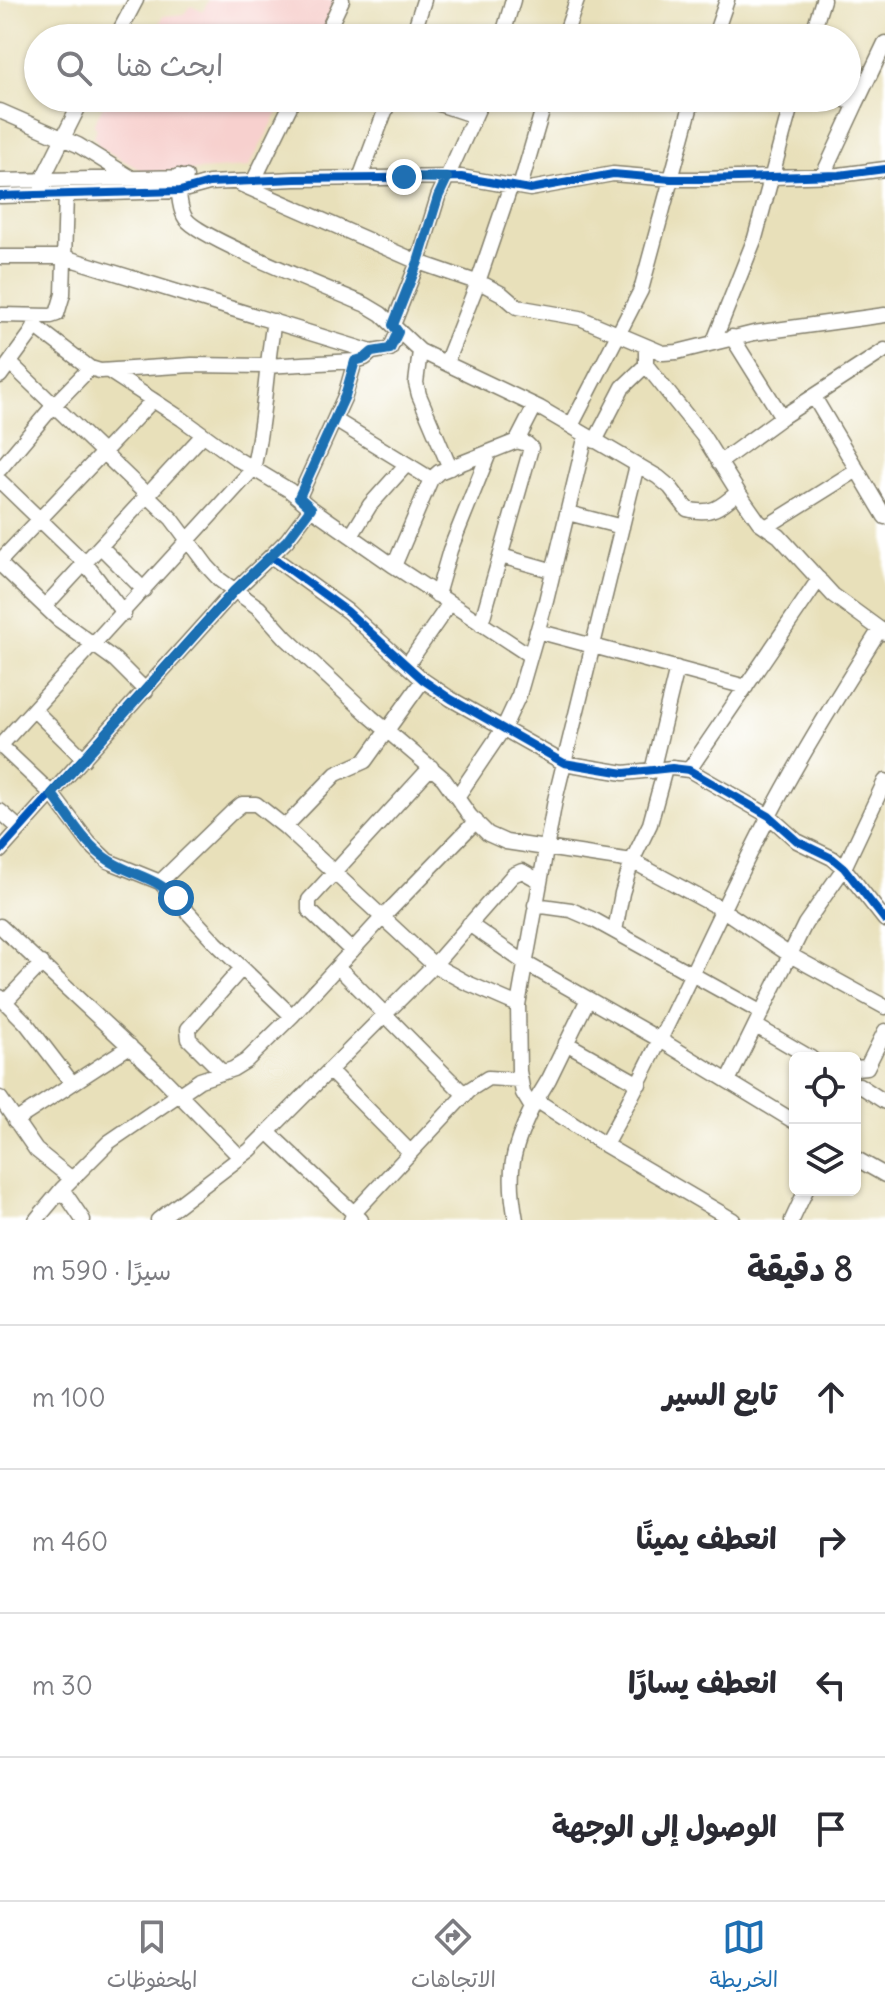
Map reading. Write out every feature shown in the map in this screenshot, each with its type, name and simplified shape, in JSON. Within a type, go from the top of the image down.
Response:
[{"type":"street","points":[[123,24],[136,0]]},
{"type":"street","points":[[331,24],[342,0]]},
{"type":"street","points":[[416,24],[424,0]]},
{"type":"street","points":[[506,24],[513,0]]},
{"type":"street","points":[[569,24],[577,0]]},
{"type":"street","points":[[719,24],[727,0]]},
{"type":"street","points":[[815,24],[823,0]]},
{"type":"street","points":[[861,93],[885,43]]},
{"type":"street","points":[[0,111],[78,145],[130,177]]},
{"type":"street","points":[[42,188],[76,112]]},
{"type":"street","points":[[254,180],[287,112]]},
{"type":"street","points":[[360,178],[385,112]]},
{"type":"street","points":[[463,112],[475,116]]},
{"type":"street","points":[[0,257],[64,257],[372,352],[390,349],[438,197],[477,112]]},
{"type":"street","points":[[446,363],[541,112]]},
{"type":"street","points":[[571,426],[641,290],[689,112]]},
{"type":"street","points":[[714,341],[755,238],[789,112]]},
{"type":"street","points":[[823,175],[852,112]]},
{"type":"street","points":[[0,181],[66,194],[180,191],[209,183],[234,181],[360,178],[488,180],[544,188],[613,174],[671,179],[823,175],[885,169]]},
{"type":"street","points":[[178,176],[182,212],[193,226],[233,247],[366,305],[420,351],[535,406],[637,465],[670,487],[687,509],[698,512],[719,508],[738,492]]},
{"type":"street","points":[[0,196],[130,177],[178,176],[209,183]]},
{"type":"street","points":[[234,181],[418,262],[478,282],[502,294],[517,307],[580,318],[663,353],[732,337],[885,315]]},
{"type":"street","points":[[0,315],[37,321],[57,314],[63,294],[66,194]]},
{"type":"street","points":[[37,321],[90,368],[110,372],[192,365],[266,366],[355,361],[372,352]]},
{"type":"street","points":[[0,376],[37,321]]},
{"type":"street","points":[[274,321],[266,366],[261,434],[253,469],[124,614],[0,746],[52,794],[89,843],[108,861],[160,882],[292,1016]]},
{"type":"street","points":[[732,337],[782,417]]},
{"type":"street","points":[[605,1145],[662,1041],[769,816],[826,714],[883,631],[833,595],[779,536],[759,522],[703,436],[646,365],[646,347]]},
{"type":"street","points":[[719,463],[782,417],[885,350]]},
{"type":"street","points":[[420,351],[416,383],[419,395],[450,468]]},
{"type":"street","points":[[299,497],[335,420],[355,361]]},
{"type":"street","points":[[10,363],[172,519],[207,566],[234,591],[259,608],[286,638],[431,767],[488,834],[506,842],[632,861],[723,910],[790,955],[885,1007]]},
{"type":"street","points":[[457,797],[503,729],[519,695],[591,438],[623,387],[646,365]]},
{"type":"street","points":[[0,469],[90,368]]},
{"type":"street","points":[[110,372],[529,655]]},
{"type":"street","points":[[814,397],[885,517]]},
{"type":"street","points":[[146,691],[95,645],[58,619],[0,562],[153,400]]},
{"type":"street","points":[[394,566],[431,479],[517,441],[535,406]]},
{"type":"street","points":[[335,420],[431,479]]},
{"type":"street","points":[[45,606],[203,435]]},
{"type":"street","points":[[481,624],[531,448],[517,441]]},
{"type":"street","points":[[437,595],[450,550],[489,453]]},
{"type":"street","points":[[351,536],[370,505],[406,465]]},
{"type":"street","points":[[637,465],[545,849],[518,1005],[520,1080],[534,1104],[733,1220]]},
{"type":"street","points":[[766,527],[857,470]]},
{"type":"street","points":[[0,481],[86,564],[124,614]]},
{"type":"street","points":[[0,851],[234,591],[287,540],[311,508]]},
{"type":"street","points":[[568,513],[622,527]]},
{"type":"street","points":[[101,547],[144,590]]},
{"type":"street","points":[[271,556],[347,611],[423,680],[503,729],[564,763],[624,773],[689,770],[769,816],[797,841],[832,858],[844,868],[885,920]]},
{"type":"street","points":[[501,556],[554,571]]},
{"type":"street","points":[[689,770],[819,579]]},
{"type":"street","points":[[407,665],[450,603]]},
{"type":"street","points":[[537,631],[746,687]]},
{"type":"street","points":[[615,931],[632,861],[650,824],[677,668]]},
{"type":"street","points":[[285,827],[336,774],[365,761],[423,680]]},
{"type":"street","points":[[34,710],[84,759]]},
{"type":"street","points":[[352,951],[309,910],[308,904],[331,872],[431,767]]},
{"type":"street","points":[[728,1081],[805,924],[844,868],[880,803],[885,781]]},
{"type":"street","points":[[160,882],[242,804],[256,804],[434,965],[518,1005]]},
{"type":"street","points":[[0,811],[20,829]]},
{"type":"street","points":[[36,1220],[109,1142],[200,1080],[246,1061],[476,821]]},
{"type":"street","points":[[158,1220],[268,1132],[434,965],[513,875],[522,871],[540,881]]},
{"type":"street","points":[[535,905],[571,910],[615,931],[692,974],[803,1052]]},
{"type":"street","points":[[469,924],[525,963],[789,1118]]},
{"type":"street","points":[[0,926],[130,1046],[240,1157]]},
{"type":"street","points":[[42,963],[2,999],[26,1023],[72,1083]]},
{"type":"street","points":[[338,967],[465,1095]]},
{"type":"street","points":[[222,1072],[189,1039],[188,1029],[242,968]]},
{"type":"street","points":[[516,1220],[510,1174],[513,1153],[534,1104],[588,999]]},
{"type":"street","points":[[861,1068],[885,1031]]},
{"type":"street","points":[[566,1043],[639,1084]]},
{"type":"street","points":[[15,1121],[130,1046]]},
{"type":"street","points":[[329,1070],[410,1152]]},
{"type":"street","points":[[268,1132],[355,1218],[410,1152],[465,1095],[488,1078],[520,1080]]},
{"type":"street","points":[[861,1092],[885,1102]]},
{"type":"street","points":[[0,1098],[36,1150],[67,1184],[83,1220]]},
{"type":"street","points":[[861,1161],[885,1175]]},
{"type":"street","points":[[792,1220],[803,1196]]},
{"type":"shaded area","points":[[209,0],[339,0],[326,24],[159,24],[163,16],[184,14],[190,6],[203,11]]},
{"type":"shaded area","points":[[100,112],[278,112],[249,167],[146,173],[96,145],[98,141],[93,137],[97,128],[93,125]]},
{"type":"cycle path","points":[[0,196],[180,191],[209,183],[295,179],[461,177],[530,189],[613,174],[702,179],[839,175],[885,169]]},
{"type":"cycle path","points":[[0,851],[234,591],[271,556],[347,611],[423,680],[451,699],[564,763],[624,773],[672,768],[689,770],[769,816],[797,841],[832,858],[844,868],[885,920]]},
{"type":"route","points":[[176,898],[160,882],[108,861],[89,843],[52,794],[234,591],[287,540],[311,508],[299,497],[345,396],[355,361],[372,352],[390,349],[398,332],[393,325],[447,178],[404,177]]}]
